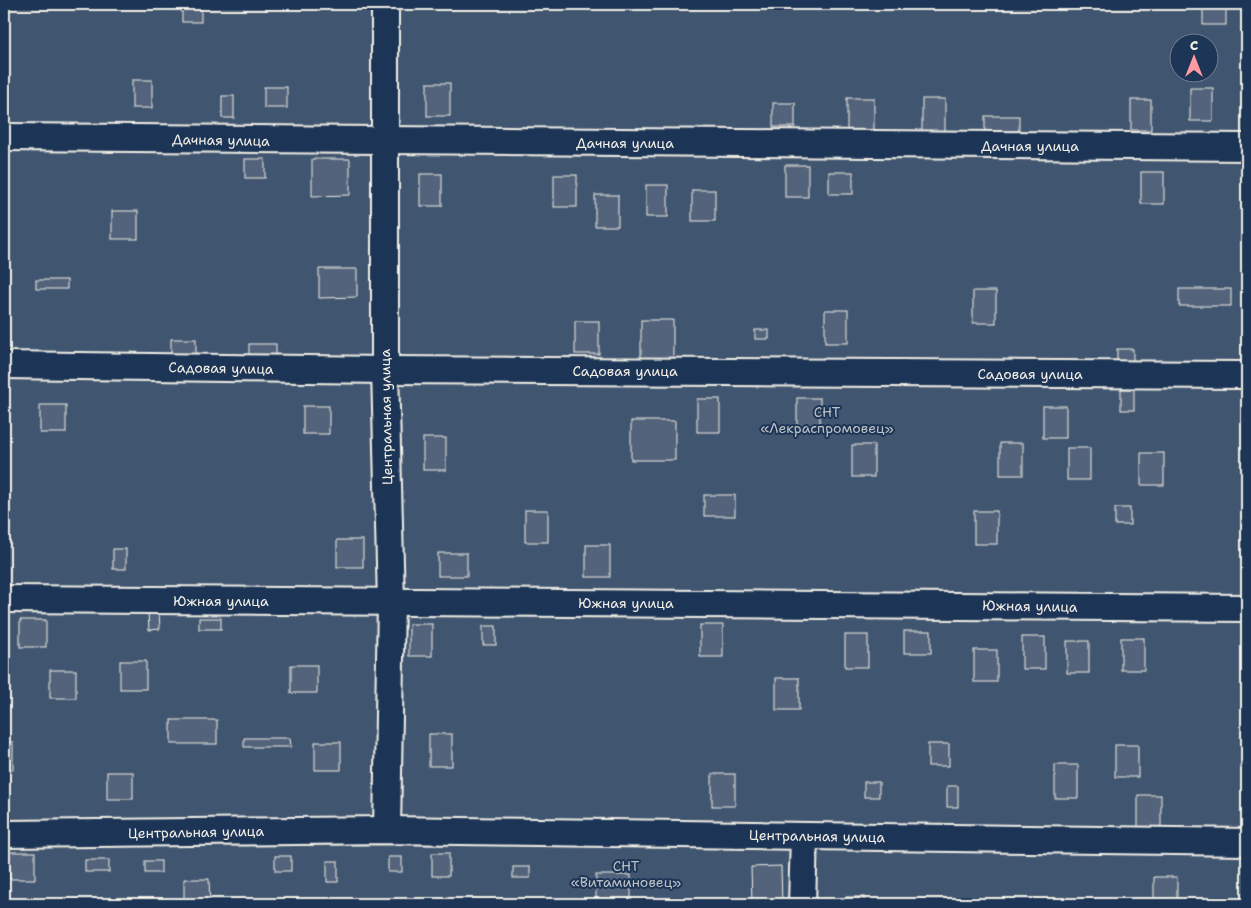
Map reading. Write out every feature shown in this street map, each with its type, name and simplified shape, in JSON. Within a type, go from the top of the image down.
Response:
[{"type":"street","name":"Центральная улица","points":[[385,4],[385,370],[391,602],[387,830]]},
{"type":"street","name":"Дачная улица","points":[[4,137],[1247,147]]},
{"type":"street","name":"Садовая улица","points":[[4,365],[385,370],[1247,375]]},
{"type":"street","name":"Южная улица","points":[[4,599],[1247,608]]},
{"type":"street","name":"Центральная улица","points":[[4,834],[387,830],[1247,842]]},
{"type":"street","points":[[802,904],[804,836]]},
{"type":"green space","name":"СНТ «Лекраспромовец»","points":[[4,4],[1247,4],[1247,842],[4,834]]},
{"type":"green space","name":"СНТ «Витаминовец»","points":[[602,844],[1247,847],[1247,904],[4,904],[4,847]]},
{"type":"building","points":[[182,4],[201,4],[201,22],[182,22]]},
{"type":"building","points":[[1203,4],[1226,4],[1226,25],[1203,25]]},
{"type":"building","points":[[132,80],[152,80],[152,108],[132,108]]},
{"type":"building","points":[[427,83],[450,83],[450,116],[427,116]]},
{"type":"building","points":[[264,87],[287,87],[287,108],[264,108]]},
{"type":"building","points":[[1190,88],[1213,88],[1213,121],[1190,121]]},
{"type":"building","points":[[222,96],[234,96],[234,118],[222,118]]},
{"type":"building","points":[[847,98],[874,98],[874,132],[847,132]]},
{"type":"building","points":[[922,99],[945,99],[945,132],[922,132]]},
{"type":"building","points":[[1131,100],[1151,100],[1151,130],[1131,130]]},
{"type":"building","points":[[773,103],[795,103],[795,127],[773,127]]},
{"type":"building","points":[[985,116],[1019,116],[1019,132],[985,132]]},
{"type":"building","points":[[245,159],[265,159],[265,178],[245,178]]},
{"type":"building","points":[[312,159],[350,159],[350,195],[312,196]]},
{"type":"building","points":[[785,165],[808,165],[808,197],[785,197]]},
{"type":"building","points":[[829,172],[853,172],[853,194],[829,194]]},
{"type":"building","points":[[1141,172],[1164,172],[1164,204],[1141,204]]},
{"type":"building","points":[[420,174],[442,174],[442,206],[420,206]]},
{"type":"building","points":[[554,175],[577,175],[577,207],[554,207]]},
{"type":"building","points":[[646,185],[668,185],[668,217],[646,217]]},
{"type":"building","points":[[692,190],[715,190],[715,221],[692,221]]},
{"type":"building","points":[[595,195],[618,195],[618,226],[595,226]]},
{"type":"building","points":[[112,211],[138,211],[138,239],[112,239]]},
{"type":"building","points":[[319,269],[357,269],[357,297],[319,298]]},
{"type":"building","points":[[36,280],[67,280],[67,289],[36,289]]},
{"type":"building","points":[[1179,289],[1231,289],[1231,306],[1179,306]]},
{"type":"building","points":[[973,291],[996,291],[996,323],[973,323]]},
{"type":"building","points":[[825,310],[848,310],[848,343],[825,343]]},
{"type":"building","points":[[641,320],[673,320],[673,361],[641,361]]},
{"type":"building","points":[[575,321],[599,321],[599,354],[575,354]]},
{"type":"building","points":[[755,330],[769,330],[769,339],[755,339]]},
{"type":"building","points":[[171,339],[196,339],[196,361],[171,361]]},
{"type":"building","points":[[249,344],[276,344],[276,364],[249,364]]},
{"type":"building","points":[[1117,349],[1133,349],[1133,365],[1117,365]]},
{"type":"building","points":[[1121,389],[1134,389],[1134,410],[1121,410]]},
{"type":"building","points":[[797,398],[820,398],[820,427],[797,427]]},
{"type":"building","points":[[697,399],[720,399],[720,432],[697,432]]},
{"type":"building","points":[[40,405],[66,405],[66,433],[40,433]]},
{"type":"building","points":[[303,406],[329,406],[329,434],[303,434]]},
{"type":"building","points":[[1043,406],[1066,406],[1066,438],[1043,438]]},
{"type":"building","points":[[631,421],[675,421],[675,460],[631,460]]},
{"type":"building","points":[[423,438],[446,438],[446,470],[423,470]]},
{"type":"building","points":[[1000,443],[1023,443],[1023,475],[1000,475]]},
{"type":"building","points":[[852,445],[874,445],[874,477],[852,477]]},
{"type":"building","points":[[1067,448],[1090,448],[1090,480],[1067,480]]},
{"type":"building","points":[[1141,453],[1164,453],[1164,485],[1141,485]]},
{"type":"building","points":[[704,495],[735,495],[735,516],[704,516]]},
{"type":"building","points":[[1115,508],[1130,508],[1130,525],[1115,525]]},
{"type":"building","points":[[525,510],[548,510],[548,542],[525,542]]},
{"type":"building","points":[[974,511],[997,511],[997,544],[974,544]]},
{"type":"building","points":[[337,540],[363,540],[363,567],[337,567]]},
{"type":"building","points":[[586,545],[610,545],[610,577],[586,577]]},
{"type":"building","points":[[113,549],[126,549],[126,569],[113,569]]},
{"type":"building","points":[[438,553],[467,553],[467,576],[438,576]]},
{"type":"building","points":[[159,612],[160,629],[149,630],[148,613]]},
{"type":"building","points":[[199,618],[221,618],[221,629],[199,629]]},
{"type":"building","points":[[20,620],[46,620],[46,647],[20,647]]},
{"type":"building","points":[[409,624],[432,624],[432,656],[409,656]]},
{"type":"building","points":[[700,625],[723,625],[723,657],[700,657]]},
{"type":"building","points":[[483,626],[496,626],[496,645],[483,645]]},
{"type":"building","points":[[904,631],[931,631],[931,653],[904,653]]},
{"type":"building","points":[[845,635],[868,635],[868,667],[845,667]]},
{"type":"building","points":[[1022,637],[1045,637],[1045,669],[1022,669]]},
{"type":"building","points":[[1121,638],[1144,638],[1144,670],[1121,670]]},
{"type":"building","points":[[1067,641],[1089,641],[1089,673],[1067,673]]},
{"type":"building","points":[[974,650],[997,650],[997,682],[974,682]]},
{"type":"building","points":[[120,661],[146,661],[146,689],[120,689]]},
{"type":"building","points":[[291,665],[317,665],[317,693],[291,693]]},
{"type":"building","points":[[50,670],[76,670],[76,698],[50,698]]},
{"type":"building","points":[[776,678],[799,678],[799,710],[776,710]]},
{"type":"building","points":[[171,720],[217,720],[217,744],[171,744]]},
{"type":"building","points":[[429,734],[452,734],[452,766],[429,766]]},
{"type":"building","points":[[244,738],[290,738],[291,747],[244,747]]},
{"type":"building","points":[[4,742],[13,742],[13,770],[4,770]]},
{"type":"building","points":[[315,742],[341,742],[341,770],[315,770]]},
{"type":"building","points":[[928,744],[949,744],[949,766],[928,766]]},
{"type":"building","points":[[1115,745],[1138,745],[1138,777],[1115,777]]},
{"type":"building","points":[[1055,765],[1078,765],[1078,798],[1055,798]]},
{"type":"building","points":[[107,772],[133,772],[133,799],[107,799]]},
{"type":"building","points":[[712,774],[735,774],[735,806],[712,806]]},
{"type":"building","points":[[864,782],[879,782],[879,797],[864,797]]},
{"type":"building","points":[[947,786],[958,786],[958,807],[947,807]]},
{"type":"building","points":[[1138,795],[1161,795],[1161,827],[1138,827]]},
{"type":"building","points":[[9,852],[35,852],[35,879],[9,879]]},
{"type":"building","points":[[432,853],[449,853],[449,876],[432,876]]},
{"type":"building","points":[[275,856],[291,856],[291,871],[275,871]]},
{"type":"building","points":[[388,857],[402,857],[402,872],[388,872]]},
{"type":"building","points":[[85,860],[109,860],[109,872],[85,872]]},
{"type":"building","points":[[145,861],[161,861],[161,873],[145,873]]},
{"type":"building","points":[[327,861],[338,861],[338,882],[327,882]]},
{"type":"building","points":[[781,866],[782,904],[752,904],[751,867]]},
{"type":"building","points":[[513,867],[530,867],[530,878],[513,878]]},
{"type":"building","points":[[596,875],[631,875],[631,904],[596,904]]},
{"type":"building","points":[[1154,877],[1177,877],[1177,904],[1154,904]]},
{"type":"building","points":[[184,879],[209,879],[210,904],[184,904]]},
{"type":"building","points":[[846,897],[864,897],[864,904],[846,904]]}]
